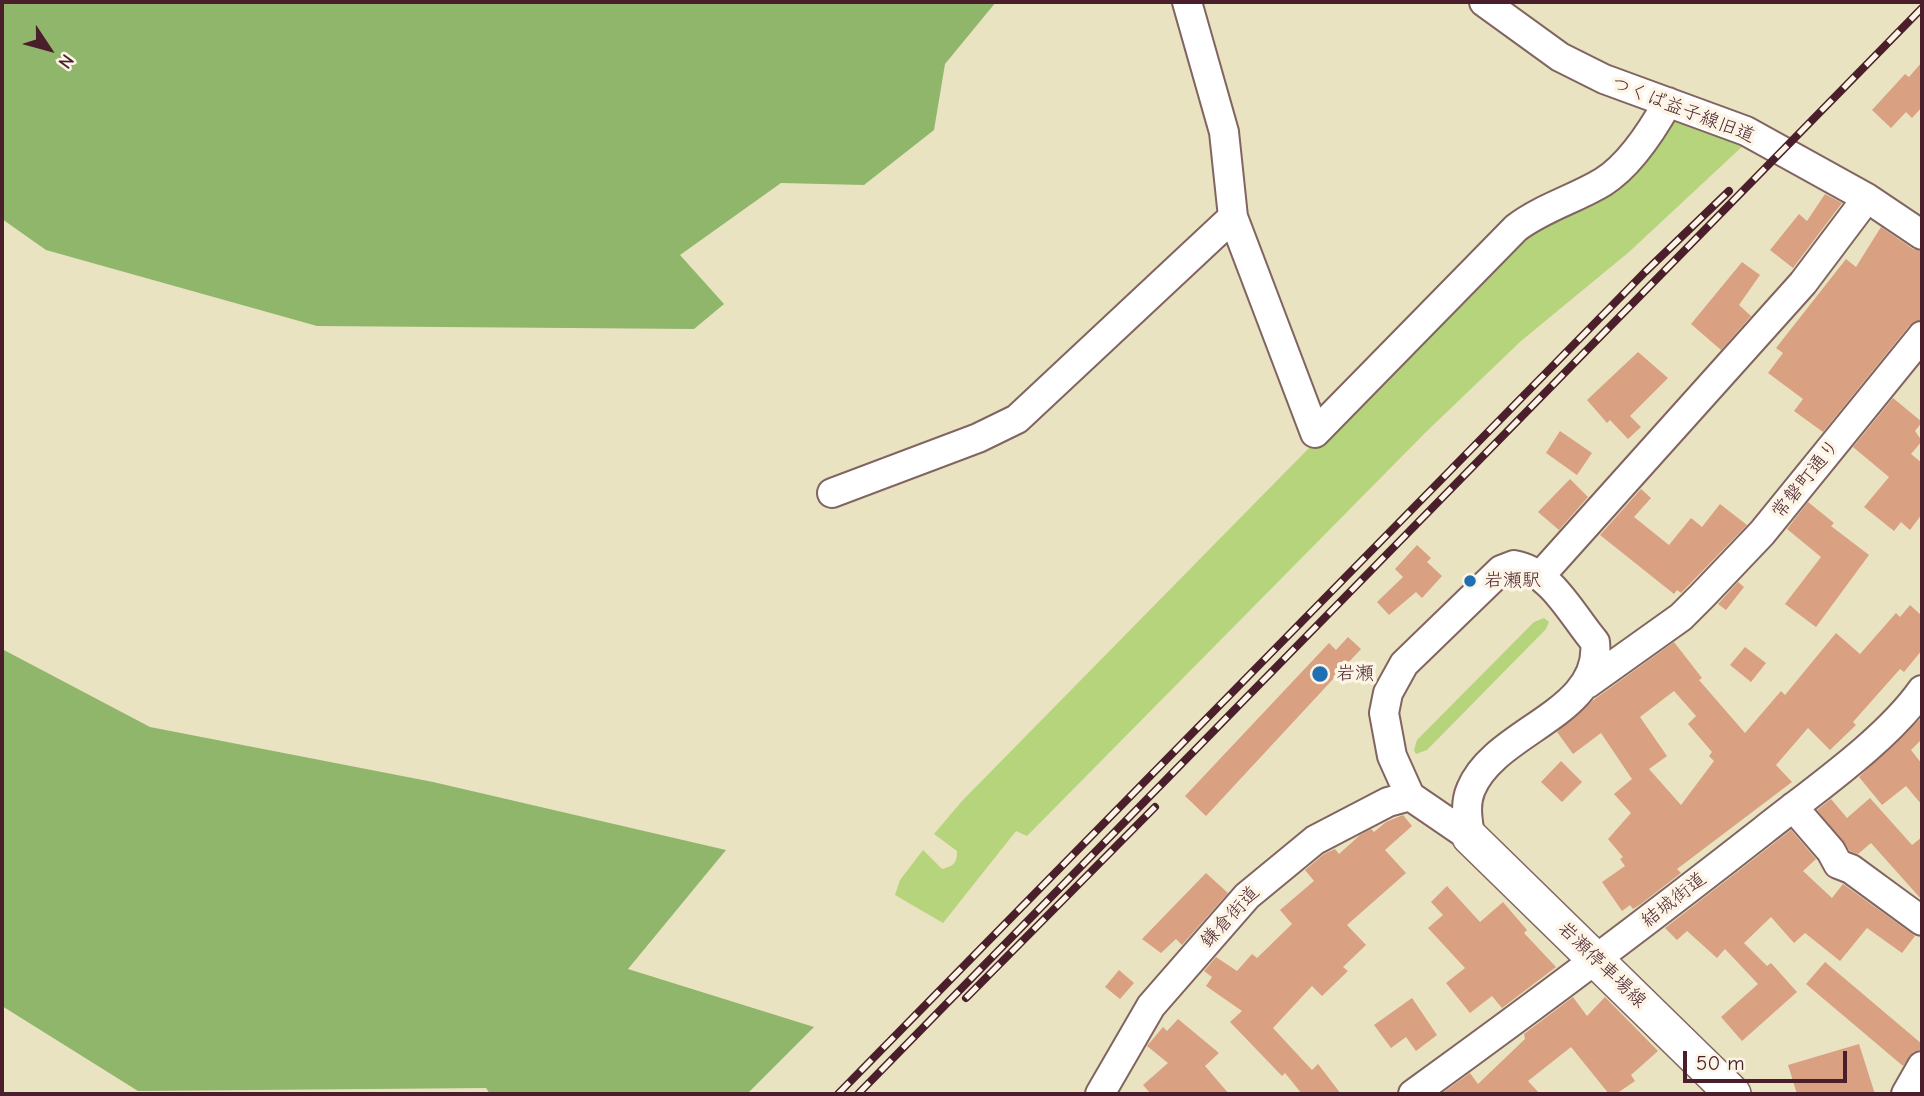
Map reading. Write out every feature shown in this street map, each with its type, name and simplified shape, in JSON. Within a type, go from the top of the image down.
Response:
[{"type":"main road","name":"岩瀬停車場線","points":[[1469,837],[1733,1094]]},
{"type":"street","points":[[1187,2],[1224,132],[1233,217],[1315,433],[1516,228],[1528,219],[1603,182],[1616,171],[1657,122],[1668,102]]},
{"type":"street","name":"つくば益子線旧道","points":[[1484,2],[1560,57],[1604,79],[1745,131],[1867,198],[1922,235]]},
{"type":"street","points":[[1541,575],[1803,283],[1867,198]]},
{"type":"street","points":[[832,493],[978,438],[1017,419],[1233,217]]},
{"type":"street","name":"常磐町通り","points":[[1469,837],[1466,807],[1471,789],[1494,757],[1555,713],[1587,684],[1627,654],[1681,617],[1762,533],[1922,336]]},
{"type":"street","points":[[1469,837],[1410,796],[1392,757],[1385,728],[1388,692],[1395,678],[1430,635],[1501,570],[1514,565],[1528,567],[1541,575],[1595,642],[1627,654]]},
{"type":"street","points":[[1587,684],[1594,667],[1595,642]]},
{"type":"street","name":"結城街道","points":[[1413,1094],[1597,961],[1793,807],[1880,735],[1921,695]]},
{"type":"street","name":"鎌倉街道","points":[[1100,1094],[1151,1006],[1247,896],[1315,840],[1388,802],[1410,796]]},
{"type":"street","points":[[1793,807],[1831,850],[1838,864],[1852,869],[1922,921]]},
{"type":"street","points":[[1906,1094],[1922,1066]]},
{"type":"green space","points":[[2,2],[996,2],[945,64],[934,130],[864,185],[781,183],[680,255],[724,304],[694,329],[317,326],[46,250],[2,219]]},
{"type":"green space","points":[[1670,116],[1746,143],[1629,252],[1521,341],[1426,432],[1027,836],[1016,831],[943,923],[895,895],[900,880],[923,850],[942,869],[954,863],[957,851],[934,834],[962,801],[1366,390],[1525,235]]},
{"type":"green space","points":[[1544,618],[1549,622],[1546,629],[1427,750],[1416,754],[1414,750],[1417,740],[1534,622]]},
{"type":"green space","points":[[2,649],[150,727],[433,782],[726,850],[628,969],[814,1027],[747,1094],[490,1094],[486,1088],[138,1091],[2,1006]]},
{"type":"building","points":[[1922,62],[1922,107],[1912,118],[1906,112],[1891,128],[1872,110],[1905,74],[1909,77]]},
{"type":"building","points":[[1825,194],[1842,203],[1793,268],[1770,250],[1799,214],[1807,221]]},
{"type":"building","points":[[1881,227],[1913,249],[1922,251],[1922,319],[1909,326],[1823,432],[1794,411],[1803,399],[1768,373],[1783,353],[1776,348],[1846,259],[1856,267]]},
{"type":"building","points":[[1742,262],[1760,275],[1739,305],[1751,316],[1721,350],[1691,324]]},
{"type":"building","points":[[1638,352],[1668,378],[1630,416],[1641,427],[1628,439],[1610,420],[1607,423],[1587,400]]},
{"type":"building","points":[[1893,398],[1922,422],[1915,431],[1922,441],[1911,454],[1922,463],[1922,514],[1910,530],[1901,522],[1894,531],[1864,507],[1889,477],[1853,447]]},
{"type":"building","points":[[1560,431],[1592,453],[1577,475],[1546,453]]},
{"type":"building","points":[[1570,479],[1588,497],[1559,530],[1538,512]]},
{"type":"building","points":[[1641,489],[1651,498],[1634,517],[1669,545],[1691,518],[1702,527],[1720,504],[1747,525],[1681,593],[1677,590],[1674,594],[1600,535]]},
{"type":"building","points":[[1808,502],[1834,523],[1831,526],[1869,555],[1816,627],[1785,604],[1821,557],[1787,529]]},
{"type":"building","points":[[1417,545],[1431,558],[1427,562],[1442,576],[1422,598],[1416,592],[1389,615],[1377,602],[1403,577],[1395,569]]},
{"type":"building","points":[[1738,582],[1744,587],[1726,610],[1718,604]]},
{"type":"building","points":[[1910,605],[1922,616],[1922,650],[1904,672],[1900,669],[1853,722],[1856,725],[1830,750],[1808,728],[1776,765],[1792,782],[1677,869],[1681,873],[1641,904],[1633,909],[1630,905],[1622,911],[1602,882],[1625,866],[1620,859],[1623,857],[1608,839],[1631,813],[1614,794],[1632,779],[1601,733],[1573,754],[1557,732],[1592,701],[1674,642],[1702,678],[1699,680],[1745,733],[1781,691],[1785,695],[1836,633],[1860,654],[1896,613],[1900,617]],"holes":[[[1674,691],[1696,716],[1688,724],[1712,752],[1709,756],[1714,761],[1681,805],[1649,769],[1667,756],[1640,717]]]},
{"type":"building","points":[[1348,637],[1361,649],[1206,816],[1185,796],[1329,643],[1336,650]]},
{"type":"building","points":[[1745,647],[1766,663],[1751,682],[1730,665]]},
{"type":"building","points":[[1922,717],[1922,739],[1911,750],[1922,764],[1922,805],[1906,786],[1882,805],[1859,777]]},
{"type":"building","points":[[1561,761],[1582,782],[1562,802],[1541,782]]},
{"type":"building","points":[[1870,798],[1912,845],[1922,837],[1922,900],[1871,843],[1858,854],[1850,851],[1817,810],[1831,799],[1847,818]]},
{"type":"building","points":[[1403,815],[1412,826],[1385,850],[1406,873],[1347,925],[1366,945],[1343,967],[1348,971],[1322,996],[1312,986],[1273,1028],[1312,1070],[1318,1064],[1341,1094],[1302,1094],[1285,1073],[1282,1076],[1230,1022],[1242,1011],[1206,986],[1212,977],[1204,971],[1216,957],[1237,971],[1252,954],[1257,958],[1292,924],[1280,910],[1314,881],[1305,870],[1324,854],[1335,849],[1339,854],[1360,835],[1371,829],[1374,832],[1386,822]]},
{"type":"building","points":[[1791,830],[1816,859],[1803,871],[1832,898],[1843,884],[1915,936],[1902,953],[1867,928],[1840,961],[1805,933],[1794,943],[1771,917],[1744,943],[1767,966],[1771,963],[1797,992],[1742,1041],[1721,1017],[1758,984],[1725,949],[1717,958],[1687,931],[1677,940],[1665,928]]},
{"type":"building","points":[[1206,873],[1228,893],[1182,945],[1176,939],[1161,953],[1142,939]]},
{"type":"building","points":[[1447,886],[1480,922],[1503,902],[1527,930],[1524,933],[1556,967],[1502,1008],[1492,996],[1470,1013],[1446,983],[1465,968],[1428,928],[1443,915],[1431,902]]},
{"type":"building","points":[[1825,962],[1922,1044],[1922,1049],[1913,1052],[1903,1066],[1806,984]]},
{"type":"building","points":[[1119,970],[1134,983],[1120,999],[1105,987]]},
{"type":"building","points":[[1573,997],[1587,1016],[1605,997],[1658,1051],[1631,1075],[1635,1081],[1616,1094],[1609,1094],[1571,1047],[1528,1081],[1540,1094],[1441,1094],[1470,1073],[1478,1084],[1525,1039],[1524,1034]]},
{"type":"building","points":[[1412,998],[1437,1035],[1416,1051],[1406,1037],[1391,1048],[1374,1025]]},
{"type":"building","points":[[1178,1019],[1219,1053],[1205,1066],[1229,1094],[1151,1094],[1143,1085],[1168,1063],[1147,1046],[1163,1027],[1167,1031]]},
{"type":"building","points":[[1859,1044],[1875,1094],[1797,1094],[1788,1065]]},
{"type":"railway","points":[[858,1094],[1922,8]]},
{"type":"railway","points":[[838,1094],[1645,272],[1729,191]]},
{"type":"railway","points":[[966,998],[1155,807]]},
{"type":"place","name":"岩瀬駅","points":[[1470,581]]},
{"type":"place","name":"岩瀬","points":[[1320,674]]}]
